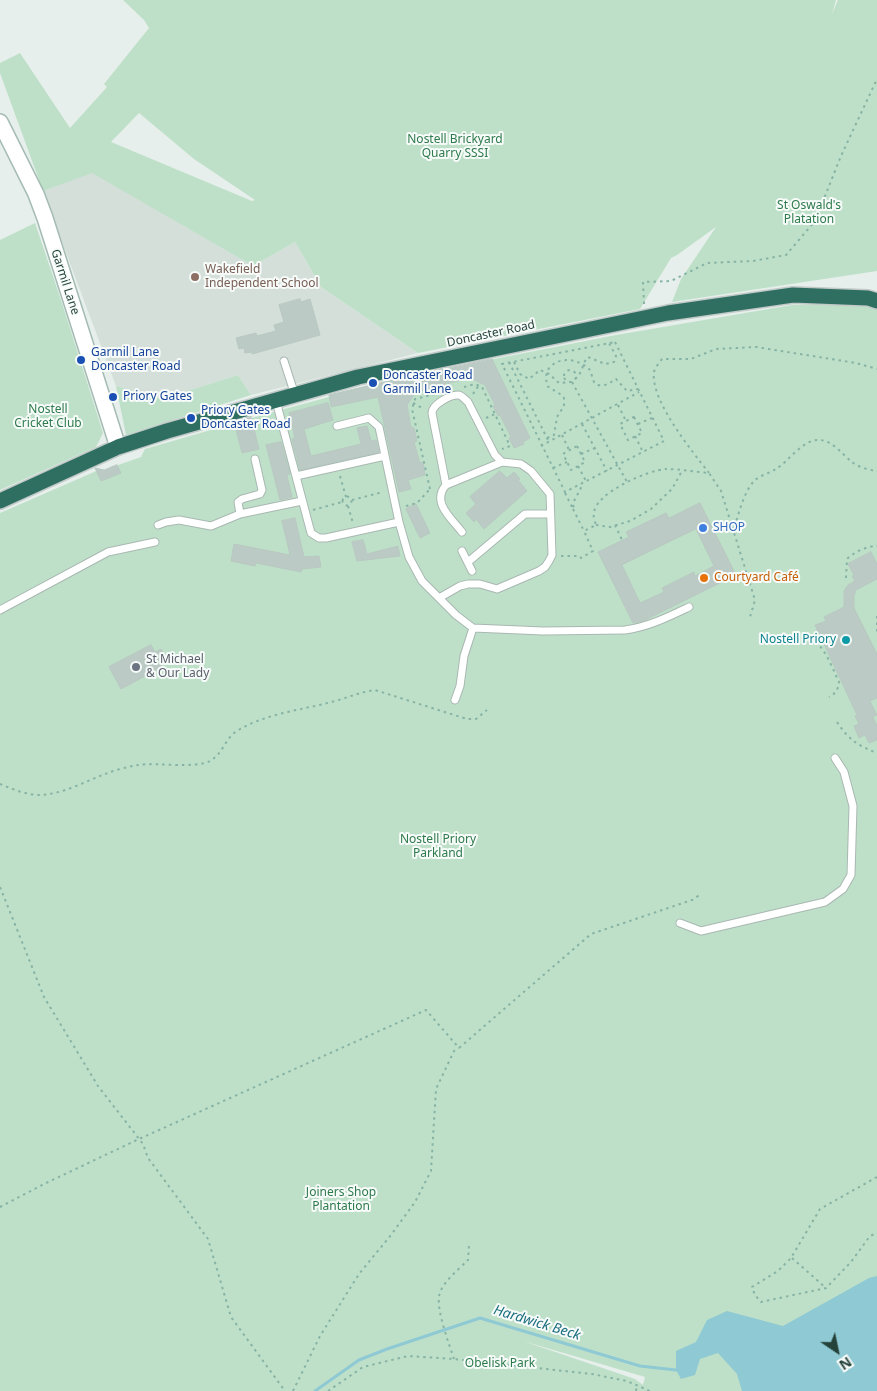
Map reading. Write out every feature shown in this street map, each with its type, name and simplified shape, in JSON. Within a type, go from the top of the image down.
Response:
[{"type":"highway","name":"Doncaster Road","points":[[0,501],[118,447],[167,431],[358,377],[645,317],[793,295],[868,298],[877,301]]},
{"type":"main road","name":"Garmil Lane","points":[[0,122],[36,194],[45,218],[118,447]]},
{"type":"lane","points":[[284,361],[295,395]]},
{"type":"lane","points":[[446,485],[432,413],[435,404],[457,395],[468,402],[494,452],[502,462]]},
{"type":"lane","points":[[276,401],[311,533],[319,538],[326,538],[399,522]]},
{"type":"lane","points":[[337,426],[368,418],[378,427],[386,456],[399,522],[413,567],[430,590],[456,615],[473,628],[543,631],[626,630],[662,620],[689,607]]},
{"type":"lane","points":[[296,476],[386,456]]},
{"type":"lane","points":[[240,514],[238,502],[260,494],[262,490],[255,459]]},
{"type":"lane","points":[[439,598],[460,586],[468,584],[480,584],[497,590],[545,567],[552,555],[550,494],[542,483],[521,464],[502,462],[446,485],[441,490],[440,501],[443,508],[462,532]]},
{"type":"lane","points":[[158,525],[179,520],[211,526],[240,514],[302,501]]},
{"type":"lane","points":[[468,562],[525,514],[550,514]]},
{"type":"lane","points":[[0,610],[108,552],[155,542]]},
{"type":"lane","points":[[462,551],[472,571]]},
{"type":"lane","points":[[455,700],[460,686],[464,656],[473,628]]},
{"type":"lane","points":[[680,923],[701,932],[825,902],[843,890],[851,875],[853,806],[844,772],[835,758]]},
{"type":"path","points":[[645,317],[642,282],[671,281],[707,263],[753,261],[786,255],[815,221],[841,156],[877,79]]},
{"type":"path","points":[[552,555],[579,556],[581,558],[593,551],[541,446],[502,364],[615,342],[664,441],[564,492]]},
{"type":"path","points":[[514,362],[520,374],[529,379],[540,370],[546,372],[559,383],[571,382],[580,375],[588,357],[605,364],[614,362],[616,356],[609,343]]},
{"type":"path","points":[[750,617],[755,600],[721,491],[683,440],[656,390],[654,371],[662,359],[691,359],[716,349],[756,347],[856,363],[877,369]]},
{"type":"path","points":[[547,438],[554,435],[557,417],[564,406],[564,398],[547,386],[546,372],[560,360],[569,359],[576,361],[590,370],[595,383],[599,386],[605,386],[616,379],[627,390],[638,389]]},
{"type":"path","points":[[508,362],[549,442]]},
{"type":"path","points":[[575,379],[575,372],[567,370],[564,373],[564,378],[566,381],[571,382],[627,482]]},
{"type":"path","points":[[458,388],[475,384],[482,387],[510,446],[494,452]]},
{"type":"path","points":[[541,446],[640,392]]},
{"type":"path","points":[[396,509],[417,503],[430,489],[412,409],[415,399],[441,393]]},
{"type":"path","points":[[413,403],[432,413]]},
{"type":"path","points":[[618,404],[626,420]]},
{"type":"path","points":[[634,417],[638,424],[642,433],[628,440],[620,424],[634,417]]},
{"type":"path","points":[[638,424],[652,418]]},
{"type":"path","points":[[582,424],[606,471]]},
{"type":"path","points":[[562,435],[569,450]]},
{"type":"path","points":[[635,436],[643,452]]},
{"type":"path","points":[[714,532],[736,522],[746,497],[756,480],[785,464],[791,456],[820,439],[840,451],[853,463],[877,471]]},
{"type":"path","points":[[577,446],[581,454],[585,462],[571,470],[563,454],[577,446]]},
{"type":"path","points":[[581,454],[594,448]]},
{"type":"path","points":[[553,469],[567,462]]},
{"type":"path","points":[[578,466],[585,482]]},
{"type":"path","points":[[338,467],[346,496],[352,500]]},
{"type":"path","points":[[596,525],[594,512],[600,500],[627,482],[651,472],[668,469],[708,474]]},
{"type":"path","points":[[584,531],[596,525],[610,526],[630,521],[651,509],[672,489],[682,471]]},
{"type":"path","points":[[573,509],[574,501],[585,482]]},
{"type":"path","points":[[348,506],[352,500],[392,489]]},
{"type":"path","points":[[305,512],[342,502],[346,496]]},
{"type":"path","points":[[342,502],[348,506],[355,532]]},
{"type":"path","points":[[615,525],[622,540]]},
{"type":"path","points":[[846,578],[847,559],[864,549],[877,546]]},
{"type":"path","points":[[877,616],[877,634]]},
{"type":"path","points":[[802,644],[817,643],[825,655],[838,682],[836,693],[829,697]]},
{"type":"path","points":[[0,784],[12,789],[40,795],[70,789],[107,773],[139,765],[208,762],[220,754],[226,742],[235,732],[256,722],[288,712],[337,701],[360,692],[375,690],[467,719],[476,718],[488,710]]},
{"type":"path","points":[[837,722],[846,736],[856,744],[877,753]]},
{"type":"path","points":[[0,887],[44,997],[98,1086],[143,1144],[148,1158],[208,1239],[231,1317],[285,1391]]},
{"type":"path","points":[[293,1391],[320,1336],[359,1274],[415,1202],[432,1171],[436,1088],[454,1051],[591,934],[692,900],[701,894]]},
{"type":"path","points":[[0,1207],[139,1139],[426,1010],[459,1048]]},
{"type":"path","points":[[877,1177],[820,1208],[791,1258],[778,1271],[752,1287],[755,1295],[762,1302],[826,1288],[851,1262],[870,1236],[877,1233]]},
{"type":"path","points":[[454,1359],[442,1320],[439,1296],[448,1279],[468,1260],[469,1245]]},
{"type":"path","points":[[791,1258],[826,1288]]},
{"type":"path","points":[[328,1391],[363,1368],[408,1356],[592,1374],[627,1381],[650,1391]]},
{"type":"path","points":[[636,1391],[637,1385]]},
{"type":"shaded area","name":"Wakefield Independent School","points":[[92,172],[253,266],[295,242],[321,287],[418,353],[251,395],[238,375],[162,399],[116,386],[43,191]]},
{"type":"green space","name":"Nostell Brickyard Quarry SSSI","points":[[123,0],[836,0],[832,14],[838,0],[877,0],[877,271],[672,302],[681,279],[716,227],[671,258],[640,309],[418,353],[321,287],[295,242],[253,266],[92,173],[43,191],[0,73],[0,63],[20,53],[70,128],[107,87],[104,84],[149,28],[144,20]],"holes":[[[139,113],[194,159],[255,200],[252,201],[111,142]]]},
{"type":"green space","name":"Nostell Cricket Club","points":[[35,223],[103,433],[96,447],[0,490],[0,240]]},
{"type":"green space","name":"Nostell Priory Parkland","points":[[861,303],[877,309],[877,1391],[0,1391],[0,513],[101,469],[104,470],[141,457],[145,449],[381,383],[616,335],[792,305]],"holes":[[[523,1341],[645,1377],[643,1385],[635,1379]]]},
{"type":"green space","points":[[238,375],[251,395],[126,435],[116,386],[162,399]]},
{"type":"water","points":[[877,1276],[877,1391],[742,1391],[737,1374],[718,1353],[700,1359],[695,1375],[681,1379],[676,1370],[676,1351],[696,1342],[707,1320],[727,1311],[783,1326],[869,1278]]},
{"type":"building","points":[[300,299],[301,302],[310,299],[320,335],[252,354],[252,352],[245,353],[244,348],[239,349],[236,338],[256,333],[257,336],[276,331],[274,325],[284,322],[279,305]]},
{"type":"building","points":[[492,359],[530,438],[523,442],[524,444],[514,448],[509,438],[511,437],[500,415],[498,416],[493,406],[495,405],[485,385],[470,378],[449,383],[449,387],[439,390],[438,386],[416,392],[407,405],[411,427],[414,428],[417,441],[414,442],[420,463],[423,462],[425,475],[408,480],[411,489],[399,492],[378,397],[331,407],[329,395]]},
{"type":"building","points":[[328,403],[333,420],[304,429],[311,456],[361,444],[357,428],[367,426],[371,441],[376,440],[379,452],[300,470],[292,439],[295,438],[289,413]]},
{"type":"building","points":[[251,417],[259,449],[242,453],[234,422]]},
{"type":"building","points":[[281,442],[290,474],[287,475],[292,497],[280,500],[266,445]]},
{"type":"building","points":[[117,465],[121,473],[101,481],[95,468],[104,470]]},
{"type":"building","points":[[500,471],[507,478],[514,472],[527,491],[484,529],[476,519],[474,522],[466,513],[476,504],[470,497]]},
{"type":"building","points":[[700,503],[736,575],[643,621],[633,623],[598,552],[629,537],[626,532],[666,513],[669,518]],"holes":[[[696,529],[714,566],[695,576],[694,572],[662,588],[664,592],[640,603],[622,565]]]},
{"type":"building","points":[[416,504],[430,533],[420,538],[406,509]]},
{"type":"building","points":[[295,518],[304,557],[319,556],[321,567],[302,569],[301,572],[256,563],[255,566],[231,561],[234,544],[290,555],[282,521]]},
{"type":"building","points":[[363,540],[367,554],[398,546],[400,556],[357,561],[352,542]]},
{"type":"building","name":"Nostell Priory","points":[[871,552],[877,564],[877,579],[856,590],[854,596],[854,608],[877,654],[877,698],[870,701],[877,715],[873,717],[877,726],[877,740],[869,743],[865,735],[859,738],[854,726],[859,724],[855,716],[857,715],[815,625],[826,621],[824,617],[844,607],[844,591],[848,585],[855,581],[848,564]]},
{"type":"building","name":"St Michael & Our Lady","points":[[151,645],[155,652],[161,649],[166,657],[159,661],[162,667],[121,689],[109,667]]},
{"type":"waterway","name":"Hardwick Beck","points":[[315,1391],[359,1360],[480,1318],[640,1366],[676,1370]]},
{"type":"place","name":"Wakefield Independent School","points":[[195,277]]},
{"type":"place","name":"Garmil Lane Doncaster Road","points":[[81,360]]},
{"type":"place","name":"Doncaster Road Garmil Lane","points":[[373,383]]},
{"type":"place","name":"Priory Gates","points":[[113,397]]},
{"type":"place","name":"Priory Gates Doncaster Road","points":[[191,418]]},
{"type":"place","name":"SHOP","points":[[703,528]]},
{"type":"place","name":"Courtyard Café","points":[[704,578]]},
{"type":"place","name":"Nostell Priory","points":[[846,640]]},
{"type":"place","name":"St Michael & Our Lady","points":[[136,667]]},
{"type":"park label","name":"St Oswald's Platation","points":[[809,213]]},
{"type":"park label","name":"Joiners Shop Plantation","points":[[341,1200]]},
{"type":"park label","name":"Obelisk Park","points":[[500,1364]]}]
